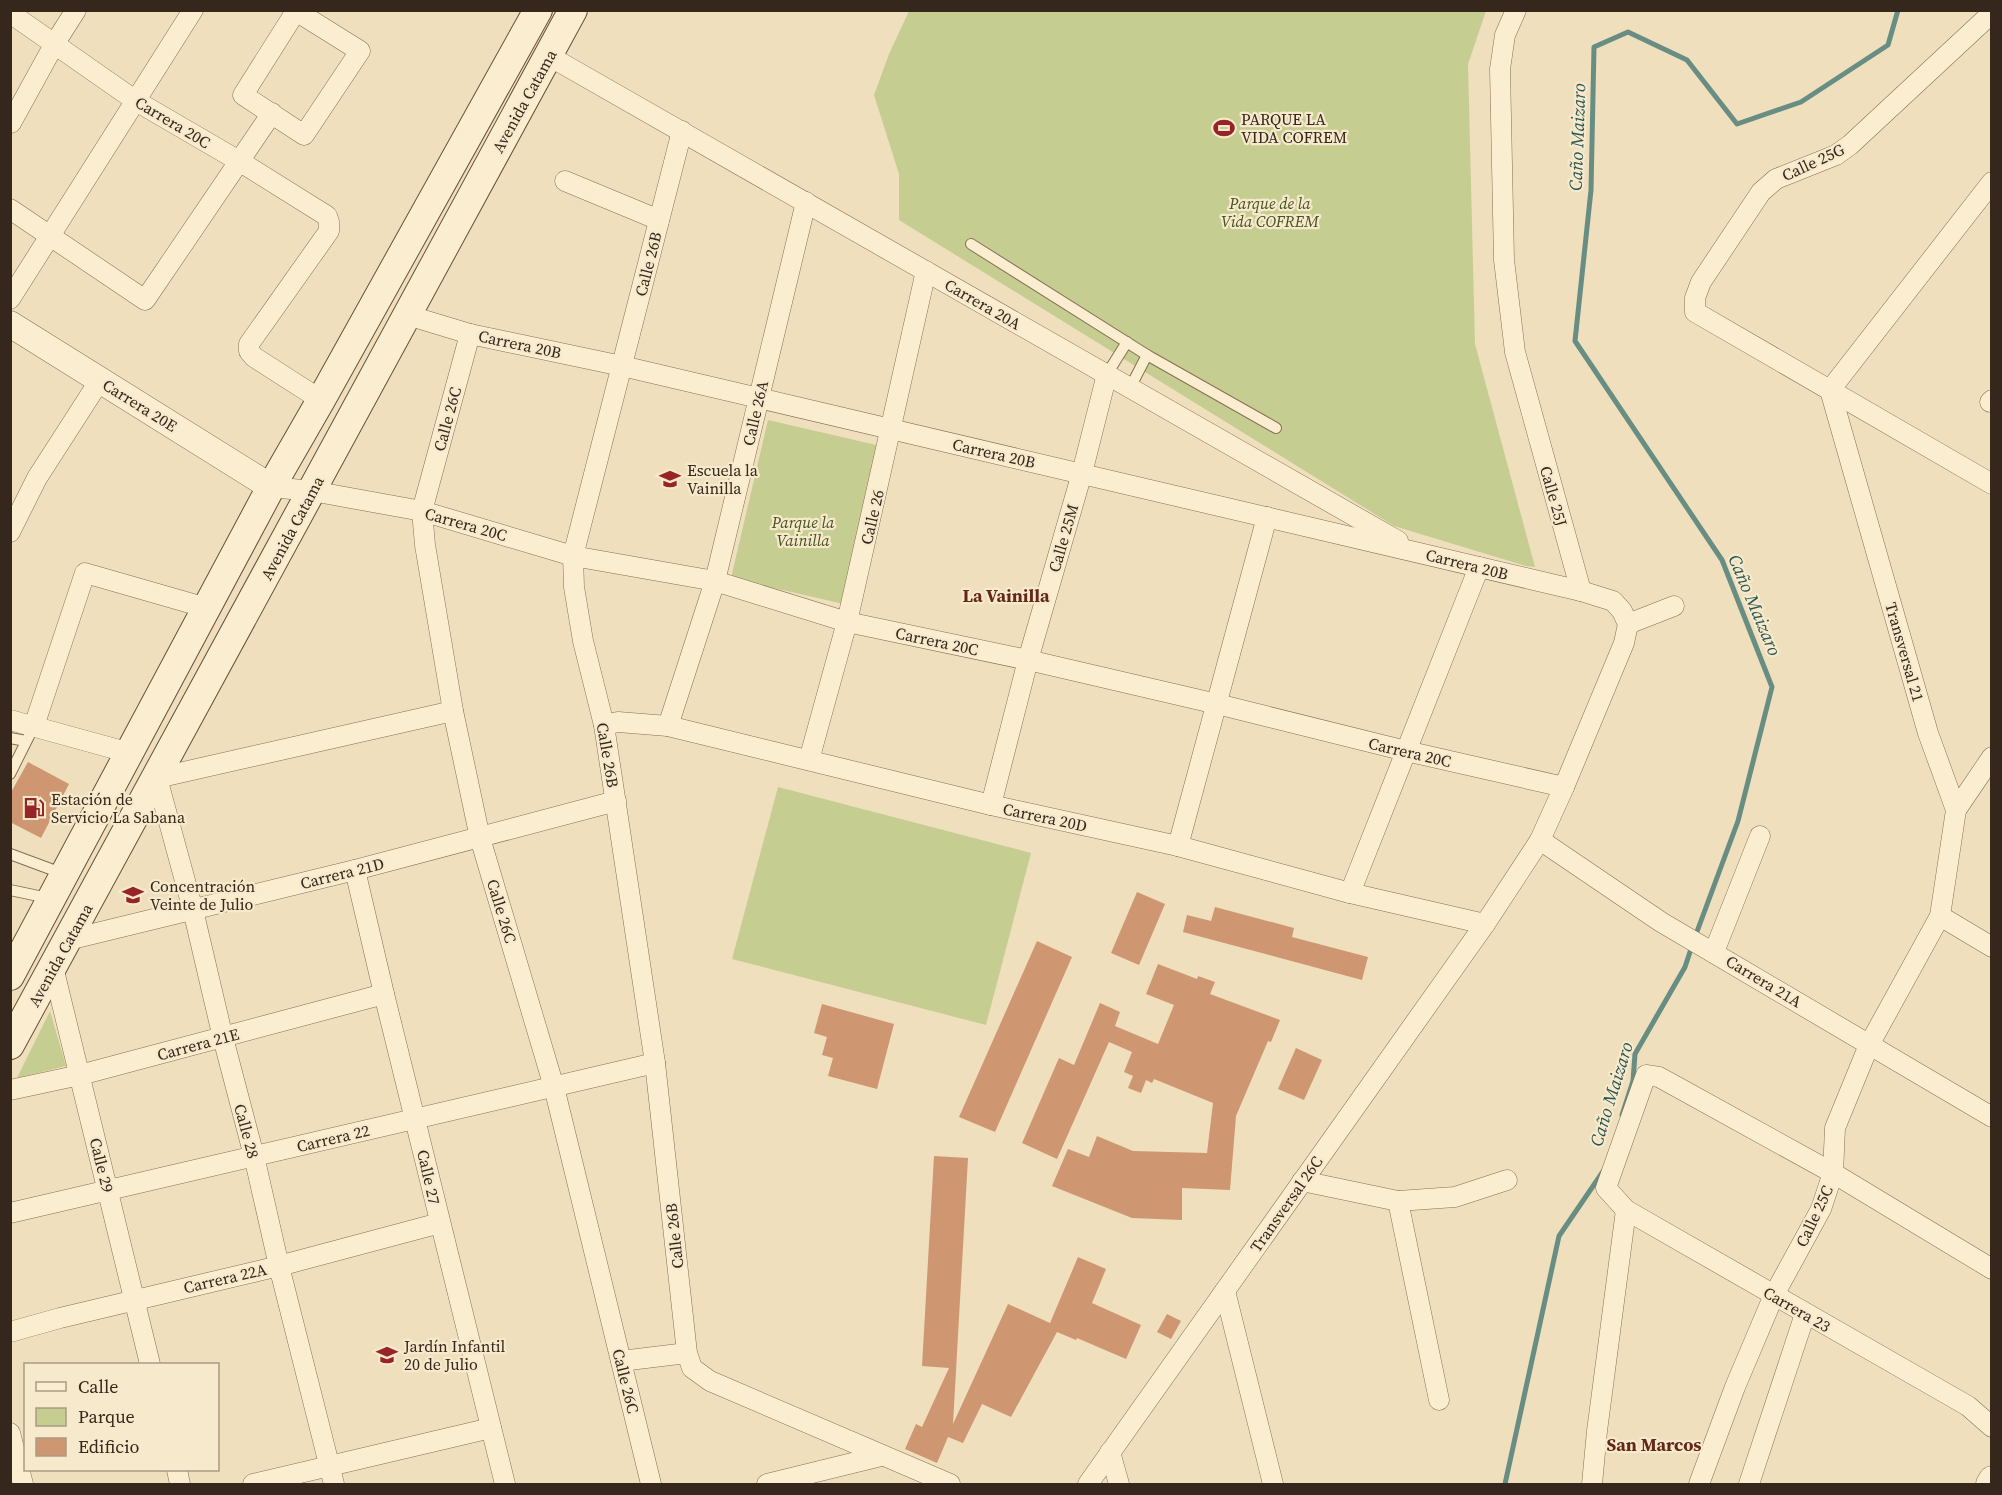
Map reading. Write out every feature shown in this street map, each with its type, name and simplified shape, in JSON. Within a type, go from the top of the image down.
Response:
[{"type":"main road","name":"Avenida Catama","points":[[10,976],[271,487],[538,10]]},
{"type":"main road","name":"Avenida Catama","points":[[10,1045],[573,10]]},
{"type":"street","points":[[11,123],[76,10]]},
{"type":"street","points":[[10,299],[193,10]]},
{"type":"street","name":"Calle 25J","points":[[1516,10],[1505,35],[1500,69],[1504,260],[1513,341],[1581,591]]},
{"type":"street","points":[[296,11],[360,51],[304,135],[243,95],[296,11]]},
{"type":"street","name":"Carrera 20C","points":[[10,13],[136,101],[327,216],[329,231],[249,344],[249,351],[254,357],[321,400]]},
{"type":"street","name":"Calle 25G","points":[[1830,390],[1695,312],[1695,298],[1701,282],[1761,192],[1776,179],[1836,155],[1850,145],[1992,13]]},
{"type":"street","name":"Carrera 20A","points":[[549,56],[1417,552]]},
{"type":"street","points":[[10,209],[145,300],[272,113]]},
{"type":"street","name":"Calle 26B","points":[[682,132],[573,556],[574,587],[583,641],[603,725],[616,801],[655,1063],[687,1353],[692,1368],[710,1381],[881,1456]]},
{"type":"street","points":[[565,181],[659,220]]},
{"type":"street","points":[[1992,182],[1830,390],[1992,484]]},
{"type":"street","name":"Calle 26A","points":[[669,726],[715,581],[806,202]]},
{"type":"street","name":"Calle 26","points":[[808,760],[847,622],[926,271]]},
{"type":"street","name":"Carrera 20B","points":[[408,315],[470,334],[622,366],[1581,591]]},
{"type":"street","name":"Carrera 20E","points":[[10,324],[271,487]]},
{"type":"street","name":"Calle 26C","points":[[470,334],[422,511],[425,545],[453,711],[480,838],[555,1087],[651,1485]]},
{"type":"street","name":"Calle 25M","points":[[991,805],[1028,660],[1082,473],[1107,374]]},
{"type":"street","points":[[10,532],[37,478],[100,380]]},
{"type":"street","name":"Transversal 21","points":[[1830,390],[1928,733],[1956,810],[1940,916]]},
{"type":"street","name":"Carrera 20C","points":[[271,487],[312,491],[422,511],[573,556],[715,581],[847,622],[1028,660],[1564,787]]},
{"type":"street","points":[[1178,846],[1267,517]]},
{"type":"street","points":[[1350,893],[1479,567]]},
{"type":"street","points":[[30,734],[85,573],[207,608]]},
{"type":"street","points":[[1485,924],[1539,840],[1564,787],[1618,658],[1628,624],[1622,611],[1613,600],[1581,591]]},
{"type":"street","points":[[1628,624],[1674,606]]},
{"type":"street","points":[[157,778],[453,711]]},
{"type":"street","points":[[10,720],[30,734],[130,753]]},
{"type":"street","name":"Carrera 20D","points":[[603,725],[618,722],[669,726],[991,805],[1178,846],[1350,893],[1485,924]]},
{"type":"street","points":[[1956,810],[1992,757]]},
{"type":"street","name":"Calle 28","points":[[157,778],[193,910],[332,1475]]},
{"type":"street","name":"Carrera 21D","points":[[68,940],[355,870],[616,801]]},
{"type":"street","points":[[1709,949],[1760,837]]},
{"type":"street","name":"Carrera 21A","points":[[1539,840],[1661,922],[1992,1117]]},
{"type":"street","name":"Calle 27","points":[[355,870],[505,1485]]},
{"type":"street","points":[[1940,916],[1992,947]]},
{"type":"street","name":"Calle 25C","points":[[1699,1484],[1735,1388],[1774,1295],[1821,1209],[1833,1173],[1834,1128],[1869,1045],[1940,916]]},
{"type":"street","name":"Transversal 26C","points":[[1088,1485],[1485,924]]},
{"type":"street","name":"Calle 29","points":[[53,967],[149,1363]]},
{"type":"street","name":"Carrera 21E","points":[[10,1090],[80,1075],[384,994]]},
{"type":"street","name":"Carrera 22","points":[[10,1213],[655,1063]]},
{"type":"street","name":"Carrera 23","points":[[1833,1173],[1659,1077],[1646,1075],[1606,1188],[1626,1210],[1968,1406],[1992,1427]]},
{"type":"street","points":[[1833,1173],[1992,1269]]},
{"type":"street","points":[[1302,1181],[1398,1201],[1455,1197],[1507,1180]]},
{"type":"street","points":[[1398,1201],[1439,1400]]},
{"type":"street","points":[[1592,1485],[1626,1210]]},
{"type":"street","name":"Carrera 22A","points":[[10,1332],[279,1266],[440,1223]]},
{"type":"street","points":[[1225,1291],[1272,1485]]},
{"type":"street","points":[[1749,1485],[1805,1314]]},
{"type":"street","points":[[621,1361],[687,1353]]},
{"type":"street","points":[[253,1485],[332,1475],[491,1428]]},
{"type":"street","points":[[10,1433],[23,1485]]},
{"type":"street","points":[[1110,1452],[1119,1485]]},
{"type":"street","points":[[767,1485],[881,1456],[950,1485]]},
{"type":"street","points":[[1989,1485],[1992,1479]]},
{"type":"lane","points":[[970,244],[1147,355],[1276,428]]},
{"type":"lane","points":[[1107,374],[1127,342]]},
{"type":"lane","points":[[1130,388],[1147,355]]},
{"type":"lane","points":[[10,738],[30,734]]},
{"type":"lane","points":[[10,774],[30,734]]},
{"type":"lane","points":[[10,854],[65,874]]},
{"type":"lane","points":[[10,890],[52,899]]},
{"type":"green space","name":"Parque de la Vida COFREM","points":[[909,11],[1486,11],[1468,64],[1475,344],[1535,567],[1394,526],[899,220],[899,174],[874,95],[889,54]]},
{"type":"green space","name":"Parque la Vainilla","points":[[768,420],[885,447],[848,605],[731,578]]},
{"type":"green space","points":[[778,787],[1031,853],[986,1025],[732,959]]},
{"type":"green space","points":[[50,1011],[66,1066],[17,1078]]},
{"type":"building","name":"Estación de Servicio La Sabana","points":[[28,762],[69,784],[41,838],[10,822],[10,794]]},
{"type":"building","points":[[1137,892],[1165,904],[1139,965],[1111,953]]},
{"type":"building","points":[[1215,907],[1294,928],[1292,937],[1368,957],[1362,980],[1183,932],[1187,915],[1211,921]]},
{"type":"building","points":[[1037,941],[1072,957],[995,1132],[959,1117]]},
{"type":"building","points":[[1158,964],[1197,979],[1198,976],[1215,982],[1210,994],[1280,1020],[1271,1042],[1268,1041],[1236,1116],[1230,1190],[1182,1188],[1182,1220],[1132,1218],[1052,1186],[1068,1149],[1089,1157],[1097,1136],[1133,1151],[1207,1153],[1213,1103],[1154,1079],[1152,1083],[1146,1080],[1141,1093],[1128,1088],[1133,1076],[1124,1072],[1132,1052],[1109,1042],[1057,1159],[1022,1143],[1059,1058],[1074,1065],[1100,1003],[1120,1012],[1115,1026],[1158,1044],[1174,1005],[1146,994]]},
{"type":"building","points":[[822,1004],[894,1024],[877,1089],[828,1076],[833,1058],[822,1055],[827,1037],[814,1033]]},
{"type":"building","points":[[1296,1048],[1322,1060],[1304,1100],[1278,1089]]},
{"type":"building","points":[[934,1156],[968,1158],[953,1424],[1008,1304],[1050,1323],[1078,1257],[1106,1269],[1092,1303],[1141,1325],[1126,1359],[1057,1332],[1011,1417],[982,1404],[963,1443],[948,1437],[937,1463],[905,1449],[916,1424],[922,1427],[949,1368],[922,1366]]},
{"type":"building","points":[[1167,1314],[1181,1321],[1171,1339],[1157,1332]]},
{"type":"waterway","name":"Caño Maizaro","points":[[1695,937],[1738,821],[1772,687],[1722,560],[1575,341],[1591,190],[1594,47],[1628,32],[1687,60],[1737,124],[1801,102],[1888,45],[1898,10]]},
{"type":"waterway","name":"Caño Maizaro","points":[[1622,1115],[1633,1081],[1635,1054],[1685,967],[1692,946]]},
{"type":"waterway","name":"Caño Maizaro","points":[[1505,1484],[1559,1236],[1604,1170]]},
{"type":"place","name":"PARQUE LA VIDA COFREM","points":[[1224,128]]},
{"type":"place","name":"Escuela la Vainilla","points":[[670,479]]},
{"type":"place","name":"Estación de Servicio La Sabana","points":[[34,808]]},
{"type":"place","name":"Concentración Veinte de Julio","points":[[133,895]]},
{"type":"place","name":"Jardín Infantil 20 de Julio","points":[[387,1355]]},
{"type":"district","name":"La Vainilla","points":[[1006,595]]},
{"type":"district","name":"San Marcos","points":[[1654,1444]]}]
